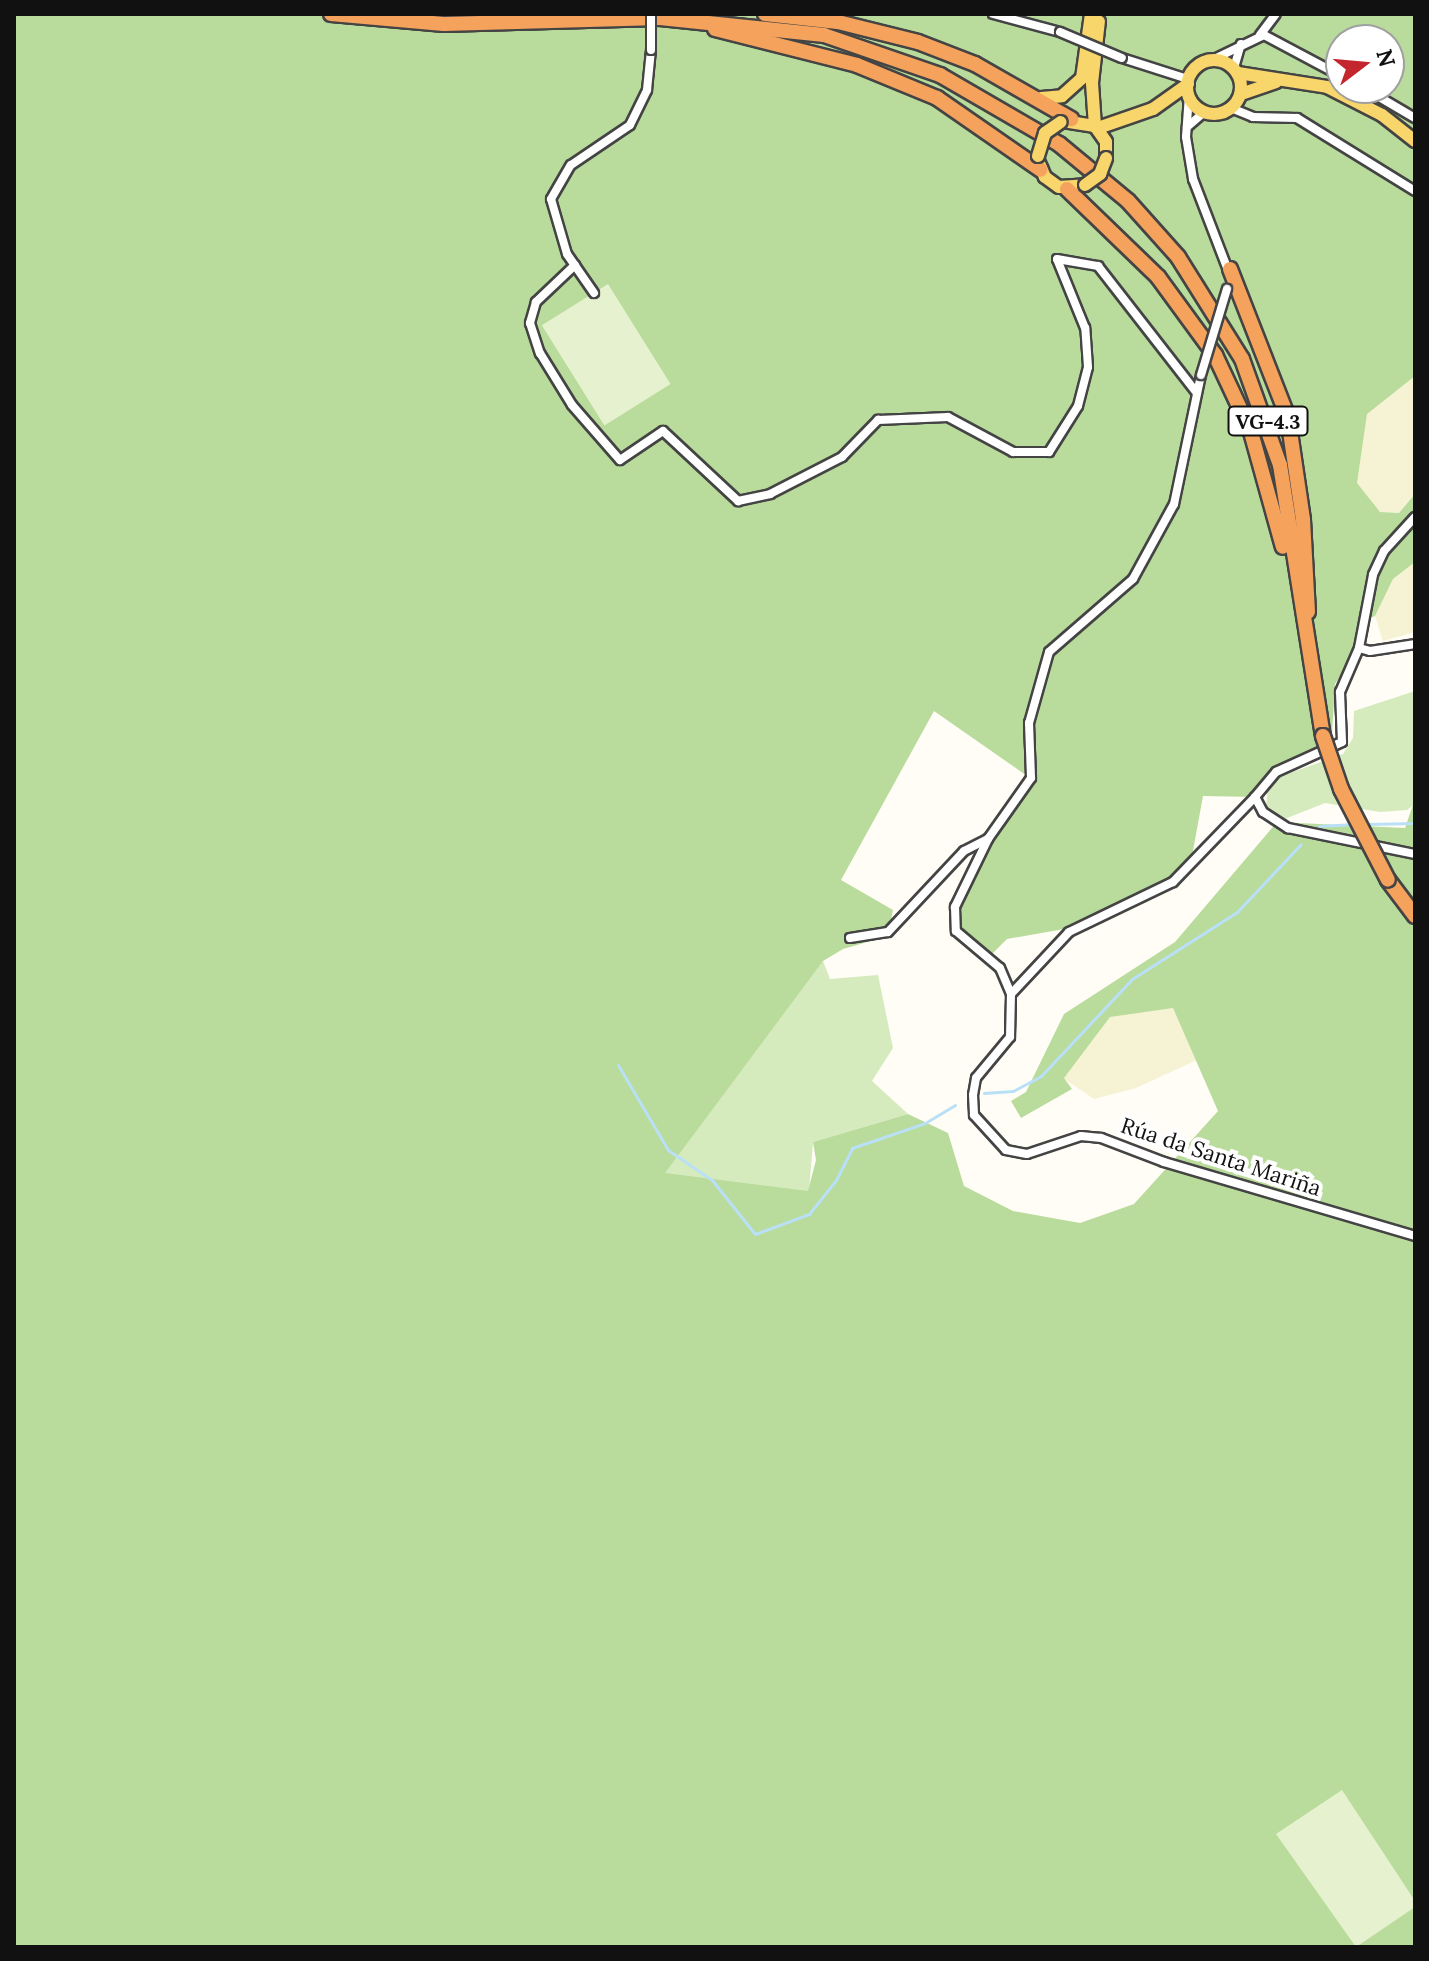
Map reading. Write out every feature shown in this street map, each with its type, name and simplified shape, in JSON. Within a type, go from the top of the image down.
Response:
[{"type":"highway","name":"VG-4.3","points":[[331,14],[444,24],[656,16],[824,35],[940,75],[1035,128],[1128,201],[1200,285],[1236,346],[1266,415],[1283,478],[1311,680],[1323,736],[1341,789],[1388,880],[1415,916]]},
{"type":"highway","points":[[656,16],[689,14]]},
{"type":"highway","points":[[765,14],[838,22],[918,42],[1041,98],[1069,120]]},
{"type":"highway","points":[[656,16],[857,65],[937,98],[1039,163]]},
{"type":"highway","points":[[1067,189],[1131,247],[1176,298],[1233,388],[1269,483],[1296,637],[1311,680]]},
{"type":"highway","points":[[1230,269],[1274,372],[1297,464],[1311,680]]},
{"type":"main road","points":[[1041,98],[1062,96],[1082,78],[1091,14]]},
{"type":"main road","points":[[1099,14],[1092,83],[1096,127],[1106,154]]},
{"type":"main road","points":[[1192,96],[1197,66],[1212,60],[1236,71],[1291,81],[1350,97],[1415,141]]},
{"type":"main road","points":[[1236,71],[1241,94]]},
{"type":"main road","points":[[1069,120],[1096,127],[1126,121],[1192,96],[1231,108],[1241,94],[1291,81]]},
{"type":"main road","points":[[1092,83],[1069,120],[1045,133],[1039,163],[1067,189],[1085,185],[1100,174],[1106,154],[1126,121]]},
{"type":"main road","points":[[1153,109],[1192,96]]},
{"type":"street","points":[[993,14],[1060,32],[1122,58],[1192,96]]},
{"type":"street","points":[[1212,60],[1260,35],[1276,14]]},
{"type":"street","points":[[594,293],[575,265],[553,217],[551,199],[571,165],[630,125],[647,90],[656,16]]},
{"type":"street","points":[[1260,35],[1325,68]]},
{"type":"street","points":[[1236,71],[1241,44]]},
{"type":"street","points":[[1192,96],[1186,128],[1193,179],[1230,269],[1227,289],[1196,392],[1174,504],[1133,579],[1049,652],[1029,723],[1031,778],[988,839],[953,920],[956,931],[1000,968],[1011,994],[1069,932],[1173,882],[1276,772],[1339,746],[1345,734],[1340,692],[1359,648],[1373,575],[1384,551],[1415,517]]},
{"type":"street","points":[[1186,128],[1192,96]]},
{"type":"street","points":[[1391,104],[1415,118]]},
{"type":"street","points":[[1231,108],[1253,117],[1297,118],[1415,191]]},
{"type":"street","points":[[575,265],[536,302],[530,323],[540,353],[589,430],[620,460],[663,431],[726,494],[747,501],[842,457],[878,420],[948,417],[1013,452],[1049,452],[1078,406],[1088,367],[1085,328],[1057,259],[1098,266],[1196,392]]},
{"type":"street","points":[[1359,648],[1370,651],[1415,644]]},
{"type":"street","points":[[1255,797],[1263,812],[1288,828],[1415,854]]},
{"type":"street","points":[[850,938],[888,932],[964,851],[988,839]]},
{"type":"street","name":"Rúa da Santa Mariña","points":[[1011,994],[1010,1037],[976,1078],[973,1095],[974,1115],[1006,1150],[1027,1154],[1081,1136],[1101,1138],[1164,1162],[1415,1236]]},
{"type":"shaded area","points":[[1415,359],[1415,495],[1399,513],[1380,512],[1350,490],[1343,449],[1383,378]]},
{"type":"shaded area","points":[[1415,562],[1415,632],[1383,641],[1375,616],[1393,579]]},
{"type":"shaded area","points":[[1173,1008],[1197,1060],[1136,1088],[1094,1099],[1063,1078],[1110,1016]]},
{"type":"green space","points":[[14,14],[1415,14],[1415,376],[1367,414],[1357,483],[1380,512],[1399,513],[1415,494],[1415,562],[1393,579],[1375,616],[1362,622],[1353,657],[1335,684],[1332,734],[1320,742],[1317,757],[1276,772],[1255,797],[1203,796],[1190,867],[1132,904],[1064,929],[1007,939],[989,957],[956,931],[953,920],[988,839],[1030,778],[934,711],[841,880],[893,910],[888,936],[843,949],[823,961],[665,1173],[808,1191],[816,1160],[813,1142],[908,1114],[948,1133],[964,1186],[1013,1211],[1080,1223],[1134,1204],[1218,1111],[1173,1008],[1110,1017],[1064,1078],[1072,1089],[1021,1118],[1011,1101],[1026,1092],[1064,1014],[1175,942],[1277,822],[1405,828],[1415,799],[1415,1947],[14,1947]]},
{"type":"green space","points":[[608,284],[671,384],[604,425],[542,325]]},
{"type":"green space","points":[[1415,691],[1415,804],[1407,810],[1380,812],[1325,803],[1277,822],[1266,808],[1268,786],[1279,777],[1343,754],[1353,738],[1354,711]]},
{"type":"green space","points":[[823,961],[830,979],[878,975],[893,1048],[872,1081],[908,1114],[813,1142],[809,1191],[778,1216],[659,1172]]},
{"type":"green space","points":[[1342,1790],[1415,1901],[1415,1907],[1356,1947],[1276,1834]]},
{"type":"waterway","points":[[1367,824],[1415,823]]},
{"type":"waterway","points":[[1319,826],[1355,824]]},
{"type":"waterway","points":[[984,1093],[1013,1091],[1041,1076],[1132,979],[1237,912],[1301,844]]},
{"type":"waterway","points":[[618,1065],[668,1150],[712,1180],[755,1234],[809,1214],[836,1180],[852,1148],[925,1123],[955,1105]]}]
